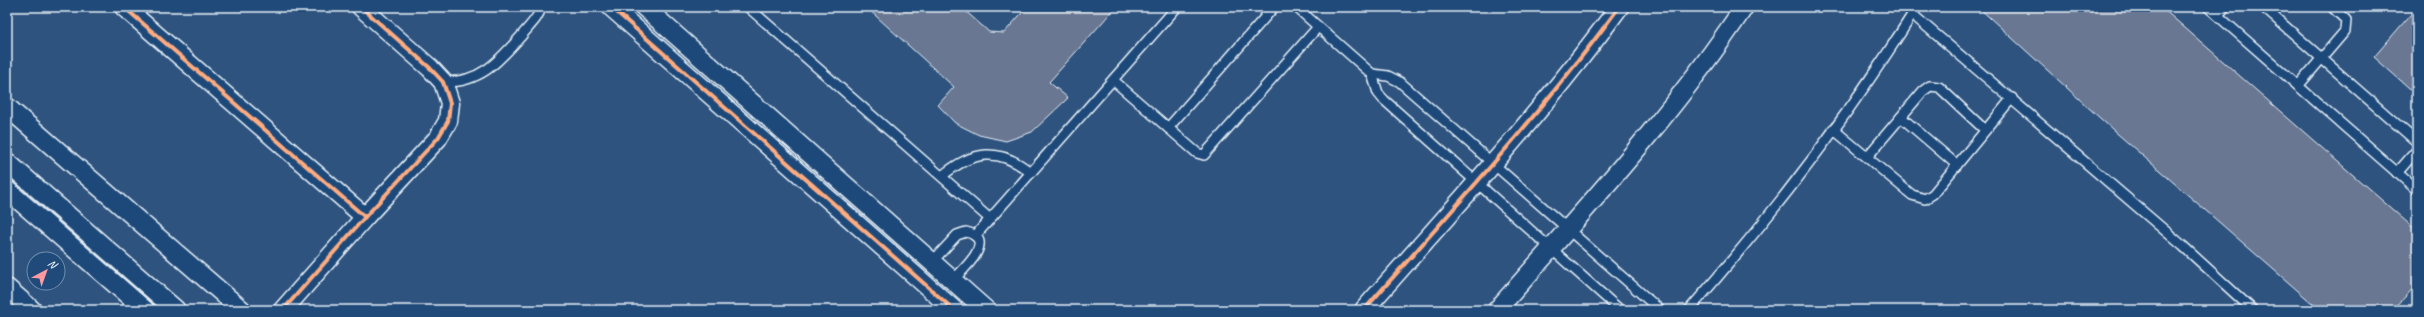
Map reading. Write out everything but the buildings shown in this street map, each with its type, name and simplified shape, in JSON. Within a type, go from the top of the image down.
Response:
[{"type":"street","points":[[124,7],[365,217]]},
{"type":"street","points":[[283,310],[444,130],[448,121],[450,103],[443,82],[361,7]]},
{"type":"street","points":[[611,7],[954,310]]},
{"type":"street","points":[[644,7],[986,310]]},
{"type":"street","points":[[1364,310],[1477,181],[1590,47],[1619,7]]},
{"type":"street","points":[[1496,310],[1567,230],[1676,99],[1744,7]]},
{"type":"street","points":[[7,107],[242,310]]},
{"type":"street","points":[[7,162],[176,310]]},
{"type":"street","points":[[7,190],[145,310]]},
{"type":"street","points":[[7,288],[32,310]]},
{"type":"lane","points":[[443,82],[468,80],[486,72],[501,59],[538,16],[542,7]]},
{"type":"lane","points":[[748,7],[990,219]]},
{"type":"lane","points":[[975,236],[1177,7]]},
{"type":"lane","points":[[1168,128],[1274,7]]},
{"type":"lane","points":[[1296,7],[1372,74],[1378,92],[1383,98],[1620,310]]},
{"type":"lane","points":[[2208,7],[2417,190]]},
{"type":"lane","points":[[2218,15],[2225,7]]},
{"type":"lane","points":[[2263,7],[2417,142]]},
{"type":"lane","points":[[2298,86],[2347,28],[2344,17],[2332,7]]},
{"type":"lane","points":[[1688,310],[1744,245],[1833,129],[1915,10],[2012,98],[2253,310]]},
{"type":"lane","points":[[1113,80],[1197,153],[1204,155],[1318,27]]},
{"type":"lane","points":[[1372,74],[1388,76],[1400,82],[1660,310]]},
{"type":"lane","points":[[1867,157],[1926,88],[1934,86],[1986,130]]},
{"type":"lane","points":[[1833,129],[1912,195],[1921,199],[1933,194],[2012,98]]},
{"type":"lane","points":[[1901,117],[1957,165]]},
{"type":"lane","points":[[2397,173],[2417,150]]},
{"type":"lane","points":[[942,176],[968,158],[987,155],[1014,161],[1031,173]]},
{"type":"lane","points":[[932,262],[956,235],[966,232],[975,236],[979,245],[977,254],[953,280]]},
{"type":"cycle path","points":[[124,7],[365,217]]},
{"type":"cycle path","points":[[283,310],[365,217],[438,138],[448,121],[450,103],[443,82],[430,68],[361,7]]},
{"type":"cycle path","points":[[611,7],[954,310]]},
{"type":"cycle path","points":[[1364,310],[1527,124],[1619,7]]}]
